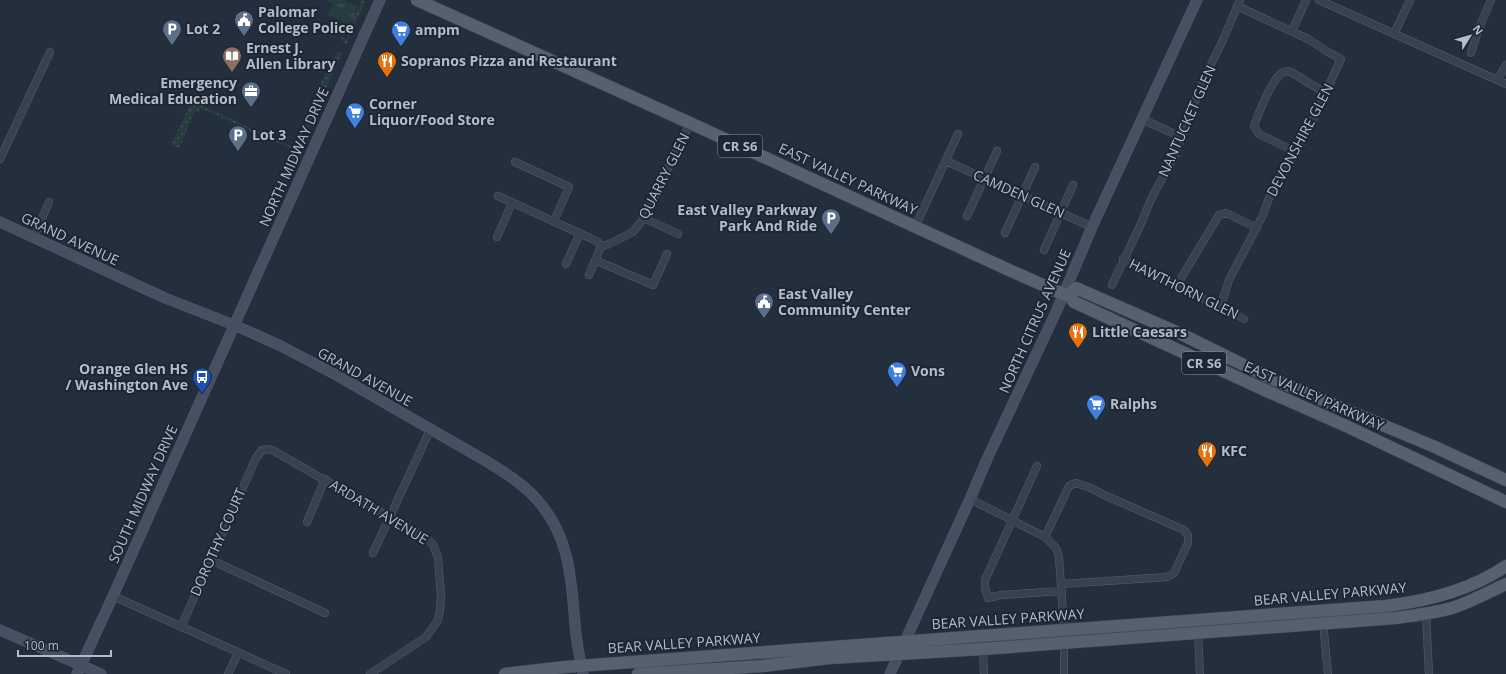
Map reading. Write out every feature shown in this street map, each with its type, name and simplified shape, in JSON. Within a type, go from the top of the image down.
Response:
[{"type":"main road","name":"EAST VALLEY PARKWAY","points":[[417,0],[690,123],[1009,270],[1066,294],[1074,302],[1190,357],[1344,425],[1506,502]]},
{"type":"main road","name":"EAST VALLEY PARKWAY","points":[[1066,294],[1076,288],[1181,334],[1231,359],[1323,401],[1435,447],[1506,480]]},
{"type":"main road","points":[[1190,357],[1196,351],[1221,360],[1231,359]]},
{"type":"main road","name":"BEAR VALLEY PARKWAY","points":[[505,674],[582,670],[904,642],[1386,606],[1426,599],[1461,588],[1506,566]]},
{"type":"main road","name":"BEAR VALLEY PARKWAY","points":[[638,674],[762,670],[830,658],[983,649],[1396,618],[1426,614],[1455,606],[1506,584]]},
{"type":"street","name":"NORTH MIDWAY DRIVE","points":[[234,325],[380,0]]},
{"type":"street","name":"NORTH CITRUS AVENUE","points":[[890,674],[987,459],[1057,310],[1066,294],[1092,227],[1196,0]]},
{"type":"street","points":[[1238,3],[1292,31],[1306,0]]},
{"type":"street","points":[[1319,0],[1506,84]]},
{"type":"street","points":[[1394,34],[1410,0]]},
{"type":"street","points":[[1471,53],[1479,28],[1491,0]]},
{"type":"street","name":"NANTUCKET GLEN","points":[[1112,284],[1140,226],[1152,197],[1175,155],[1202,83],[1222,42],[1238,3]]},
{"type":"street","name":"DEVONSHIRE GLEN","points":[[1219,307],[1229,280],[1263,215],[1274,185],[1296,152],[1313,120],[1341,59],[1292,31]]},
{"type":"street","points":[[0,159],[50,52]]},
{"type":"street","points":[[1497,80],[1506,66]]},
{"type":"street","points":[[1296,152],[1256,132],[1254,126],[1267,97],[1278,77],[1287,71],[1325,93]]},
{"type":"street","points":[[1142,119],[1181,137]]},
{"type":"street","name":"QUARRY GLEN","points":[[601,246],[607,245],[633,232],[644,218],[690,123]]},
{"type":"street","points":[[915,227],[958,134]]},
{"type":"street","points":[[967,216],[996,151]]},
{"type":"street","name":"CAMDEN GLEN","points":[[946,161],[1092,227]]},
{"type":"street","points":[[515,162],[570,187],[554,221]]},
{"type":"street","points":[[1005,233],[1035,167]]},
{"type":"street","points":[[1044,250],[1073,185]]},
{"type":"street","points":[[498,196],[598,242],[601,246],[589,275]]},
{"type":"street","points":[[34,237],[50,202]]},
{"type":"street","points":[[497,237],[512,202]]},
{"type":"street","points":[[1177,285],[1219,215],[1226,213],[1257,228]]},
{"type":"street","points":[[644,218],[678,234]]},
{"type":"street","name":"GRAND AVENUE","points":[[0,222],[165,298],[234,325],[278,345],[338,376],[503,472],[530,492],[546,510],[562,539],[569,561],[582,670]]},
{"type":"street","points":[[566,264],[580,233]]},
{"type":"street","points":[[595,260],[652,285],[667,254]]},
{"type":"street","name":"HAWTHORN GLEN","points":[[1123,259],[1244,319]]},
{"type":"street","name":"SOUTH MIDWAY DRIVE","points":[[79,670],[234,325]]},
{"type":"street","points":[[373,553],[430,430]]},
{"type":"street","name":"ARDATH AVENUE","points":[[256,458],[262,450],[268,449],[274,451],[389,516],[426,538],[433,544],[438,558],[441,595],[438,620],[426,638],[370,674]]},
{"type":"street","name":"DOROTHY COURT","points":[[181,626],[256,458]]},
{"type":"street","points":[[1037,466],[985,580],[985,588],[988,598],[1062,588],[1167,577],[1174,573],[1188,543],[1188,535],[1184,530],[1104,496],[1091,488],[1076,483],[1069,486],[1045,537]]},
{"type":"street","points":[[306,522],[325,479]]},
{"type":"street","points":[[970,499],[1045,537],[1056,548],[1059,557],[1064,630]]},
{"type":"street","points":[[211,560],[325,613]]},
{"type":"street","points":[[113,596],[286,674]]},
{"type":"street","points":[[1322,611],[1328,674]]},
{"type":"street","points":[[1426,614],[1429,674]]},
{"type":"street","points":[[0,630],[79,670],[101,674]]},
{"type":"street","points":[[1198,633],[1200,674]]},
{"type":"street","points":[[1064,642],[1064,674]]},
{"type":"street","points":[[983,649],[984,674]]},
{"type":"street","points":[[228,674],[238,653]]},
{"type":"green space","points":[[325,0],[345,0],[345,2],[349,4],[358,6],[351,24],[328,14],[333,4]]},
{"type":"green space","points":[[362,0],[366,0],[346,44],[341,40],[342,37],[347,39],[352,26],[320,11],[351,24]]},
{"type":"green space","points":[[337,51],[342,53],[317,109],[311,104],[316,105],[322,92],[318,89]]},
{"type":"green space","points":[[192,101],[299,150],[287,178],[280,176],[285,176],[293,158],[289,156],[292,149],[200,108],[199,112],[195,111],[179,148],[171,145]]},
{"type":"green space","points":[[311,115],[314,116],[302,140],[299,139]]},
{"type":"place","name":"Palomar College Police","points":[[244,37]]},
{"type":"place","name":"Lot 2","points":[[172,46]]},
{"type":"place","name":"ampm","points":[[401,47]]},
{"type":"place","name":"Ernest J. Allen Library","points":[[232,73]]},
{"type":"place","name":"Sopranos Pizza and Restaurant","points":[[387,78]]},
{"type":"place","name":"Emergency Medical Education","points":[[251,108]]},
{"type":"place","name":"Corner Liquor/Food Store","points":[[355,129]]},
{"type":"place","name":"Lot 3","points":[[238,152]]},
{"type":"place","name":"East Valley Parkway Park And Ride","points":[[831,235]]},
{"type":"place","name":"East Valley Community Center","points":[[764,319]]},
{"type":"place","name":"Little Caesars","points":[[1078,349]]},
{"type":"place","name":"Vons","points":[[897,388]]},
{"type":"place","name":"Orange Glen HS / Washington Ave","points":[[202,394]]},
{"type":"place","name":"Ralphs","points":[[1096,421]]},
{"type":"place","name":"KFC","points":[[1207,468]]}]
